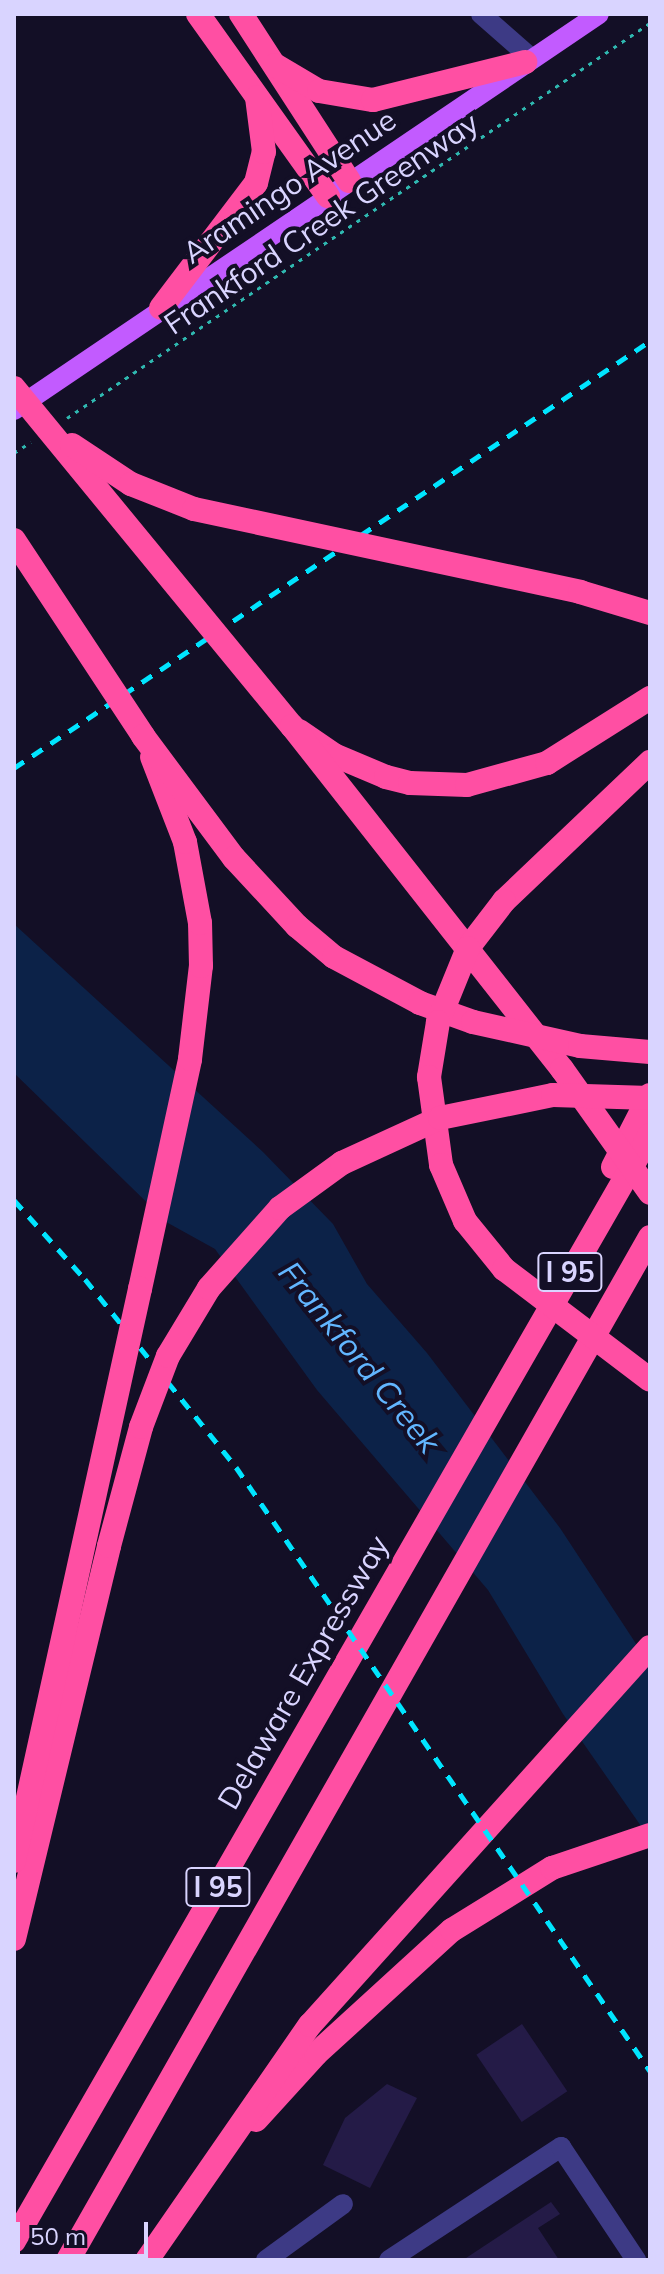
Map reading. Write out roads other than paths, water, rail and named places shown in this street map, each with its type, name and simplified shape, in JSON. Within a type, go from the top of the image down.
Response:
[{"type":"highway","points":[[198,14],[328,196]]},
{"type":"highway","points":[[241,14],[349,181]]},
{"type":"highway","points":[[275,65],[319,91],[373,100],[528,60]]},
{"type":"highway","points":[[161,308],[256,183],[264,152],[257,97]]},
{"type":"highway","points":[[14,388],[292,726],[562,1069],[650,1193]]},
{"type":"highway","points":[[47,430],[161,499],[580,592],[650,613]]},
{"type":"highway","points":[[14,540],[143,736],[264,893],[334,957],[420,1003],[473,1022],[580,1046],[650,1052]]},
{"type":"highway","points":[[292,726],[334,755],[386,777],[410,783],[467,785],[547,763],[650,698]]},
{"type":"highway","points":[[14,1861],[198,1008],[200,923],[194,883],[173,804],[143,736]]},
{"type":"highway","points":[[650,762],[504,901],[456,970],[438,1022],[429,1077],[441,1165],[465,1221],[504,1269],[650,1380]]},
{"type":"highway","points":[[14,1939],[128,1470],[168,1356],[209,1288],[280,1208],[342,1163],[405,1130],[515,1100],[591,1093],[650,1097],[490,1408]]},
{"type":"highway","name":"Delaware Expressway","points":[[14,2241],[490,1408],[650,1135]]},
{"type":"highway","name":"I 95","points":[[68,2260],[650,1237]]},
{"type":"highway","points":[[147,2260],[178,2210],[310,2025],[650,1647]]},
{"type":"highway","points":[[178,2210],[316,2054],[452,1930],[552,1868],[625,1840],[650,1835]]},
{"type":"main road","name":"Aramingo Avenue","points":[[14,410],[599,14]]},
{"type":"lane","points":[[481,14],[528,60]]},
{"type":"lane","points":[[389,2260],[561,2147],[636,2260]]},
{"type":"lane","points":[[266,2260],[343,2204]]},
{"type":"water","name":"Frankford Creek","points":[[14,924],[263,1152],[333,1224],[367,1284],[427,1353],[560,1528],[650,1665],[650,1839],[563,1714],[488,1590],[317,1390],[215,1249],[168,1223],[14,1073]]},
{"type":"railway","points":[[14,768],[650,341]]},
{"type":"railway","points":[[14,1200],[85,1279],[236,1467],[650,2071]]}]
